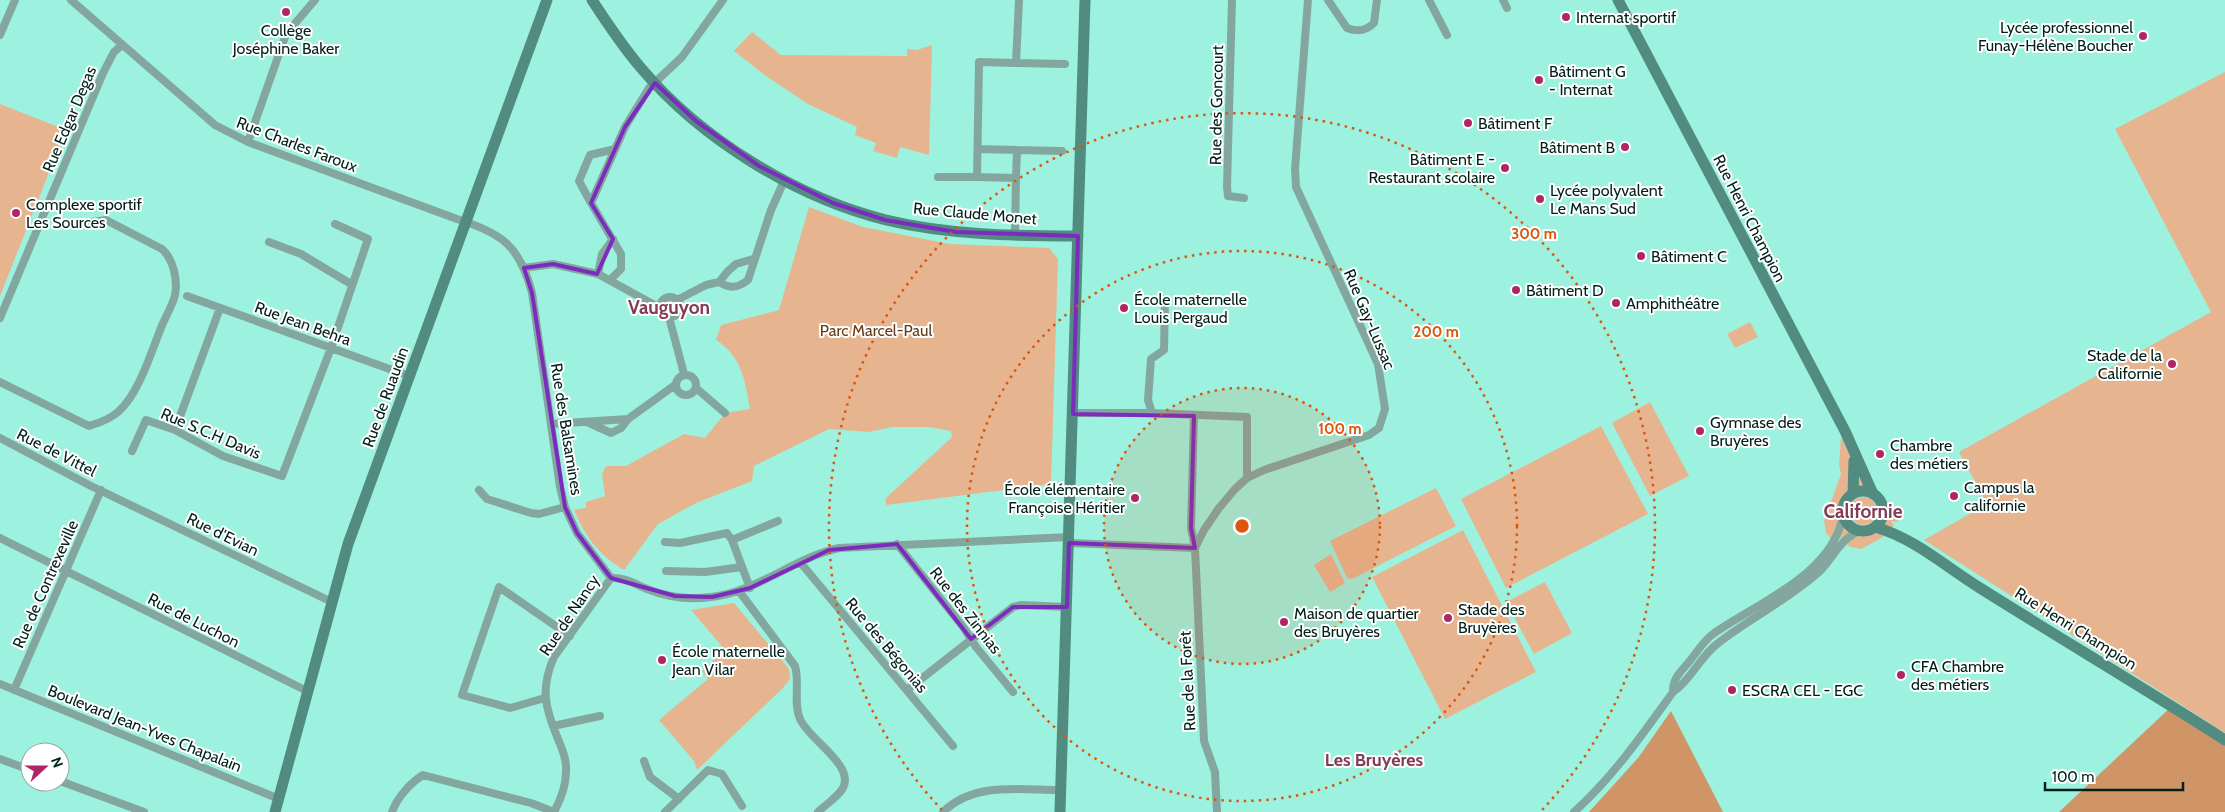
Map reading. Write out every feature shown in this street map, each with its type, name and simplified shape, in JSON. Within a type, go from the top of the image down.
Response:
[{"type":"street","points":[[0,35],[15,0]]},
{"type":"street","name":"Rue Charles Faroux","points":[[71,0],[215,125],[248,142],[465,222]]},
{"type":"street","points":[[248,142],[286,34],[315,0]]},
{"type":"street","name":"Rue de Ruaudin","points":[[275,812],[348,544],[547,0]]},
{"type":"street","name":"Rue Claude Monet","points":[[592,0],[641,68],[670,98],[719,139],[784,181],[833,203],[885,220],[956,232],[1078,236]]},
{"type":"street","points":[[591,203],[626,127],[649,88],[682,57],[723,0]]},
{"type":"street","points":[[1016,63],[1019,0]]},
{"type":"street","points":[[1060,812],[1085,0]]},
{"type":"street","name":"Rue des Goncourt","points":[[1232,0],[1227,186],[1228,196],[1244,198]]},
{"type":"street","name":"Rue Gay-Lussac","points":[[1195,548],[1204,530],[1219,508],[1235,489],[1248,478],[1264,470],[1369,435],[1379,428],[1385,409],[1378,364],[1296,187],[1295,169],[1308,0]]},
{"type":"street","points":[[1328,0],[1347,28],[1358,30],[1367,29],[1374,23],[1377,0]]},
{"type":"street","points":[[1429,0],[1448,34]]},
{"type":"street","points":[[1503,0],[1507,8]]},
{"type":"street","name":"Rue Henri Champion","points":[[1618,0],[1854,451],[1873,494]]},
{"type":"street","name":"Rue Edgar Degas","points":[[0,318],[103,73],[114,52],[122,45]]},
{"type":"street","points":[[977,177],[979,62],[1065,64]]},
{"type":"street","points":[[610,280],[621,269],[621,254],[579,181],[590,155],[615,149]]},
{"type":"street","points":[[978,149],[1062,151]]},
{"type":"street","points":[[1015,234],[1017,150]]},
{"type":"street","points":[[938,177],[1016,178]]},
{"type":"street","points":[[719,282],[727,287],[736,287],[748,280],[753,259],[784,181]]},
{"type":"street","points":[[0,382],[88,426],[101,422],[119,412],[128,401],[139,380],[175,294],[173,265],[169,255],[162,249],[106,220],[92,222]]},
{"type":"street","name":"Rue des Balsamines","points":[[465,222],[482,226],[504,240],[524,268],[532,293],[560,487],[577,532],[611,578]]},
{"type":"street","points":[[331,348],[351,284],[368,239],[335,224]]},
{"type":"street","points":[[598,274],[602,254],[613,239]]},
{"type":"street","points":[[269,242],[301,254],[351,284]]},
{"type":"street","points":[[677,300],[680,306],[679,312],[675,316],[669,317],[663,314],[660,308],[661,302],[667,298],[677,300],[706,285],[719,282],[736,264],[753,259]]},
{"type":"street","points":[[524,268],[553,264],[598,274],[633,295],[660,308]]},
{"type":"street","name":"Rue Jean Behra","points":[[187,296],[409,376]]},
{"type":"street","points":[[1152,413],[1148,400],[1151,359],[1164,350],[1165,299]]},
{"type":"street","points":[[175,430],[220,308]]},
{"type":"street","points":[[669,317],[684,374]]},
{"type":"street","name":"Rue S.C.H Davis","points":[[132,451],[146,420],[175,430],[223,456],[282,476],[331,348]]},
{"type":"street","points":[[587,422],[611,432],[621,428],[628,419],[675,385],[678,378],[684,374]]},
{"type":"street","points":[[684,374],[694,378],[696,388],[725,413]]},
{"type":"street","points":[[675,385],[678,392],[686,395],[693,393],[696,388]]},
{"type":"street","points":[[1073,413],[1152,413],[1247,418],[1248,478]]},
{"type":"street","name":"Rue de la Forêt","points":[[1194,416],[1191,528],[1195,548],[1204,741],[1215,772],[1217,812]]},
{"type":"street","points":[[551,424],[628,419]]},
{"type":"street","name":"Rue de Vittel","points":[[0,438],[101,490]]},
{"type":"street","name":"Rue Henri Champion","points":[[1853,494],[1855,476],[1854,451]]},
{"type":"street","name":"Rue d'Evian","points":[[101,490],[332,602]]},
{"type":"street","name":"Rue de Contrexeville","points":[[14,690],[101,490]]},
{"type":"street","points":[[479,490],[487,499],[530,513],[539,514],[566,506]]},
{"type":"street","points":[[1574,812],[1604,784],[1673,692],[1682,686],[1716,645],[1804,585],[1854,533],[1875,527],[1881,519],[1883,510],[1880,502],[1873,494],[1863,491],[1853,494],[1844,504],[1843,516],[1831,546],[1814,566],[1784,590],[1711,636],[1673,682],[1673,692]]},
{"type":"street","name":"Rue Henri Champion","points":[[1883,510],[1911,542]]},
{"type":"street","points":[[1843,516],[1850,526],[1861,531]]},
{"type":"street","points":[[732,540],[778,521]]},
{"type":"street","name":"Rue Henri Champion","points":[[1875,527],[1890,531],[1911,542],[1980,588],[2225,740]]},
{"type":"street","points":[[665,542],[680,543],[727,533],[732,540],[750,588]]},
{"type":"street","name":"Rue de Luchon","points":[[0,538],[309,692]]},
{"type":"street","points":[[611,578],[619,577],[647,589],[675,596],[712,597],[750,588],[800,562],[839,548],[896,544],[1069,540],[1195,548]]},
{"type":"street","name":"Rue des Zinnias","points":[[896,544],[1014,692]]},
{"type":"street","name":"Rue des Bégonias","points":[[800,562],[953,746]]},
{"type":"street","points":[[666,572],[705,572],[742,567]]},
{"type":"street","name":"Rue de Nancy","points":[[554,812],[564,790],[566,772],[563,751],[548,712],[545,698],[548,671],[554,658],[611,578]]},
{"type":"street","points":[[545,698],[510,708],[462,695],[499,587],[570,636]]},
{"type":"street","points":[[739,591],[795,666],[799,678],[798,710],[800,719],[807,730],[843,768],[845,778],[842,789],[818,812]]},
{"type":"street","points":[[907,690],[1013,607],[1067,607]]},
{"type":"street","name":"Boulevard Jean-Yves Chapalain","points":[[0,684],[279,798]]},
{"type":"street","points":[[553,726],[600,716]]},
{"type":"street","points":[[0,759],[20,766]]},
{"type":"street","points":[[644,761],[650,777],[679,798]]},
{"type":"street","points":[[665,812],[708,770],[722,774],[742,806]]},
{"type":"street","points":[[392,812],[398,800],[414,781],[423,775],[532,803],[554,812]]},
{"type":"street","points":[[70,785],[144,812]]},
{"type":"street","points":[[948,810],[965,796],[985,790],[1061,790]]},
{"type":"highlighted area","points":[[655,83],[696,121],[759,166],[833,203],[885,220],[956,232],[1078,236],[1073,414],[1194,416],[1191,528],[1195,548],[1069,543],[1067,607],[1013,607],[971,639],[897,544],[829,550],[750,588],[712,597],[675,596],[611,578],[577,533],[565,507],[532,293],[524,268],[553,264],[597,274],[613,239],[591,203],[625,127]]},
{"type":"green space","points":[[752,32],[781,55],[907,56],[907,49],[917,50],[932,45],[929,155],[900,147],[897,158],[873,151],[876,143],[855,135],[857,127],[808,104],[766,76],[734,51]]},
{"type":"green space","name":"Stade de la Californie","points":[[2225,72],[2225,733],[1924,540],[1987,504],[1959,452],[2211,312],[2115,129]]},
{"type":"green space","name":"Complexe sportif Les Sources","points":[[0,104],[66,130],[0,296]]},
{"type":"green space","name":"Parc Marcel-Paul","points":[[809,207],[863,227],[950,244],[1049,248],[1058,259],[1051,484],[886,505],[886,498],[952,437],[951,431],[929,427],[892,427],[869,432],[829,429],[754,466],[752,481],[696,503],[658,524],[624,570],[607,558],[588,537],[574,510],[586,508],[586,502],[605,496],[602,474],[606,466],[626,466],[684,434],[705,438],[725,413],[750,409],[744,379],[737,361],[725,346],[716,340],[721,325],[779,310]]},
{"type":"green space","points":[[1750,322],[1758,337],[1735,348],[1727,334]]},
{"type":"green space","points":[[1650,402],[1689,476],[1650,496],[1612,423]]},
{"type":"green space","points":[[1601,426],[1648,514],[1506,588],[1461,499]]},
{"type":"green space","points":[[1841,438],[1853,451],[1873,494],[1863,492],[1849,498],[1843,511],[1848,525],[1861,531],[1871,529],[1878,524],[1883,510],[1888,516],[1888,501],[1898,519],[1897,522],[1891,521],[1894,525],[1887,535],[1861,549],[1850,547],[1837,534],[1833,541],[1826,533],[1824,521],[1841,474],[1839,464]]},
{"type":"green space","points":[[1436,488],[1456,526],[1352,579],[1347,578],[1330,541]]},
{"type":"green space","points":[[1863,497],[1873,501],[1877,511],[1873,521],[1863,525],[1853,521],[1849,511],[1853,501]]},
{"type":"green space","points":[[1463,530],[1536,672],[1445,719],[1372,577]]},
{"type":"green space","points":[[1331,554],[1345,583],[1330,592],[1314,565]]},
{"type":"green space","points":[[1545,582],[1572,633],[1534,654],[1506,602]]},
{"type":"green space","points":[[734,603],[789,669],[790,679],[783,688],[697,770],[694,761],[659,720],[708,679],[702,671],[725,650],[691,610]]},
{"type":"shaded area","points":[[2172,706],[2225,740],[2225,812],[2059,812]]},
{"type":"shaded area","points":[[1671,711],[1723,812],[1589,812],[1638,758]]},
{"type":"place","name":"Collège Joséphine Baker","points":[[286,12]]},
{"type":"place","name":"Internat sportif","points":[[1566,17]]},
{"type":"place","name":"Lycée professionnel Funay-Hélène Boucher","points":[[2143,36]]},
{"type":"place","name":"Bâtiment G - Internat","points":[[1539,80]]},
{"type":"place","name":"Bâtiment F","points":[[1468,123]]},
{"type":"place","name":"Bâtiment B","points":[[1625,147]]},
{"type":"place","name":"Bâtiment E - Restaurant scolaire","points":[[1505,168]]},
{"type":"place","name":"Lycée polyvalent Le Mans Sud","points":[[1540,199]]},
{"type":"place","name":"Complexe sportif Les Sources","points":[[16,213]]},
{"type":"place","name":"Bâtiment C","points":[[1641,256]]},
{"type":"place","name":"Bâtiment D","points":[[1516,290]]},
{"type":"place","name":"Amphithéâtre","points":[[1616,303]]},
{"type":"place","name":"École maternelle Louis Pergaud","points":[[1124,308]]},
{"type":"place","name":"Stade de la Californie","points":[[2172,364]]},
{"type":"place","name":"Gymnase des Bruyères","points":[[1700,431]]},
{"type":"place","name":"Chambre des métiers","points":[[1880,454]]},
{"type":"place","name":"Campus la californie","points":[[1954,496]]},
{"type":"place","name":"École élémentaire Françoise Héritier","points":[[1135,498]]},
{"type":"place","name":"Stade des Bruyères","points":[[1448,618]]},
{"type":"place","name":"Maison de quartier des Bruyères","points":[[1284,622]]},
{"type":"place","name":"École maternelle Jean Vilar","points":[[662,660]]},
{"type":"place","name":"CFA Chambre des métiers","points":[[1901,675]]},
{"type":"place","name":"ESCRA CEL - EGC","points":[[1732,690]]},
{"type":"district","name":"Vauguyon","points":[[669,307]]},
{"type":"district","name":"Californie","points":[[1863,511]]},
{"type":"district","name":"Les Bruyères","points":[[1374,760]]}]
